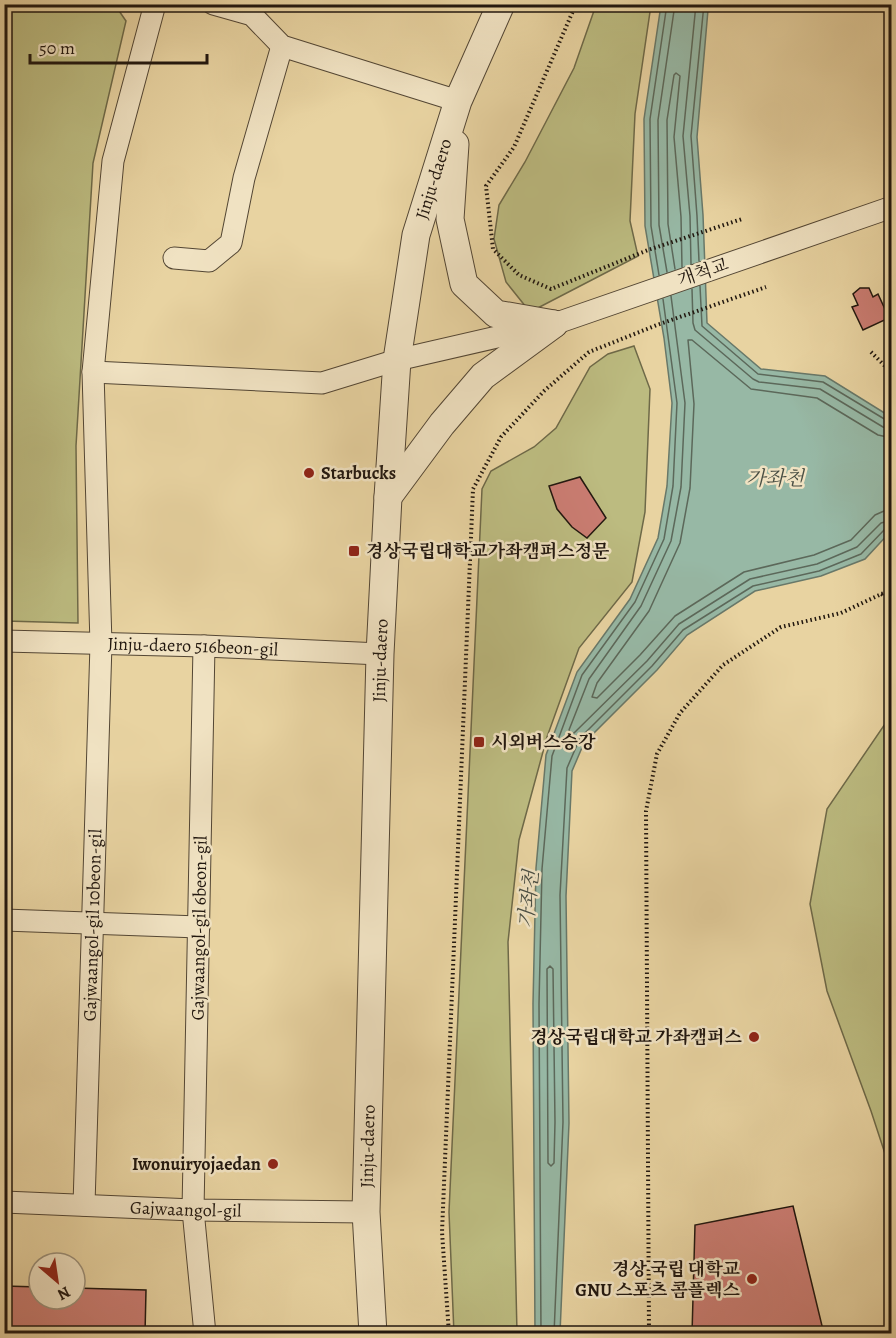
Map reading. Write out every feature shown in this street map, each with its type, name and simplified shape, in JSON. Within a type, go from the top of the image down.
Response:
[{"type":"street","name":"Gajwaangol-gil 10beon-gil","points":[[84,1205],[101,644],[93,372],[113,161],[155,4]]},
{"type":"street","points":[[213,4],[254,10],[282,46],[458,101],[450,219],[464,284],[496,314],[554,324]]},
{"type":"street","name":"Jinju-daero","points":[[373,1334],[366,1212],[380,654],[397,360],[416,235],[458,101],[501,4]]},
{"type":"street","points":[[174,258],[209,261],[231,243],[244,178],[282,46]]},
{"type":"street","name":"개척교","points":[[93,372],[321,383],[397,360],[554,324],[891,207]]},
{"type":"street","points":[[388,497],[442,424],[483,376],[554,324]]},
{"type":"street","name":"Jinju-daero 516beon-gil","points":[[4,641],[204,646],[380,654]]},
{"type":"street","name":"Gajwaangol-gil 6beon-gil","points":[[204,646],[193,1210],[205,1334]]},
{"type":"street","points":[[4,920],[199,927]]},
{"type":"street","name":"Gajwaangol-gil","points":[[4,1202],[193,1210],[366,1212]]},
{"type":"path","points":[[576,4],[514,147],[486,186],[493,249],[519,275],[551,290],[648,250],[742,219]]},
{"type":"path","points":[[449,1334],[442,1232],[474,489],[501,437],[544,391],[589,351],[766,287]]},
{"type":"path","points":[[871,352],[891,373]]},
{"type":"path","points":[[649,1334],[646,811],[657,754],[680,713],[723,665],[781,627],[841,613],[891,589]]},
{"type":"path","points":[[881,594],[891,598]]},
{"type":"shaded area","points":[[5,4],[115,5],[126,21],[93,163],[76,446],[78,623],[5,621]]},
{"type":"shaded area","points":[[596,5],[651,5],[635,114],[630,221],[638,256],[530,312],[506,282],[494,239],[499,205],[525,162],[574,68]]},
{"type":"shaded area","points":[[634,346],[650,389],[645,512],[632,582],[579,648],[547,737],[519,840],[508,942],[517,1333],[454,1334],[449,1212],[482,489],[491,471],[534,447],[556,428],[590,367],[608,354]]},
{"type":"shaded area","points":[[891,718],[891,1172],[827,991],[810,904],[827,809]]},
{"type":"water","name":"가좌천","points":[[661,5],[710,5],[697,137],[703,215],[707,323],[761,369],[825,376],[891,417],[891,531],[865,559],[821,576],[755,591],[687,635],[657,670],[584,743],[572,771],[566,896],[569,1123],[560,1333],[535,1334],[533,1004],[536,868],[546,755],[577,672],[630,599],[658,538],[667,486],[672,403],[664,338],[645,226],[644,119]]},
{"type":"building","points":[[860,288],[869,288],[873,297],[878,294],[889,318],[863,330],[852,307],[858,305],[853,294]]},
{"type":"building","points":[[580,477],[606,518],[587,538],[572,527],[557,509],[549,486]]},
{"type":"building","name":"경상 국립 대학교 GNU 스포츠 콤플렉스","points":[[793,1206],[824,1334],[692,1334],[695,1225]]},
{"type":"building","points":[[4,1286],[27,1287],[27,1311],[87,1311],[87,1288],[146,1290],[145,1334],[4,1330]]},
{"type":"place","name":"Starbucks","points":[[309,473]]},
{"type":"place","name":"경상국립대학교가좌캠퍼스정문","points":[[354,551]]},
{"type":"place","name":"시외버스승강","points":[[479,742]]},
{"type":"place","name":"경상국립대학교 가좌캠퍼스","points":[[754,1037]]},
{"type":"place","name":"Iwonuiryojaedan","points":[[273,1164]]},
{"type":"place","name":"경상 국립 대학교 GNU 스포츠 콤플렉스","points":[[752,1279]]}]
